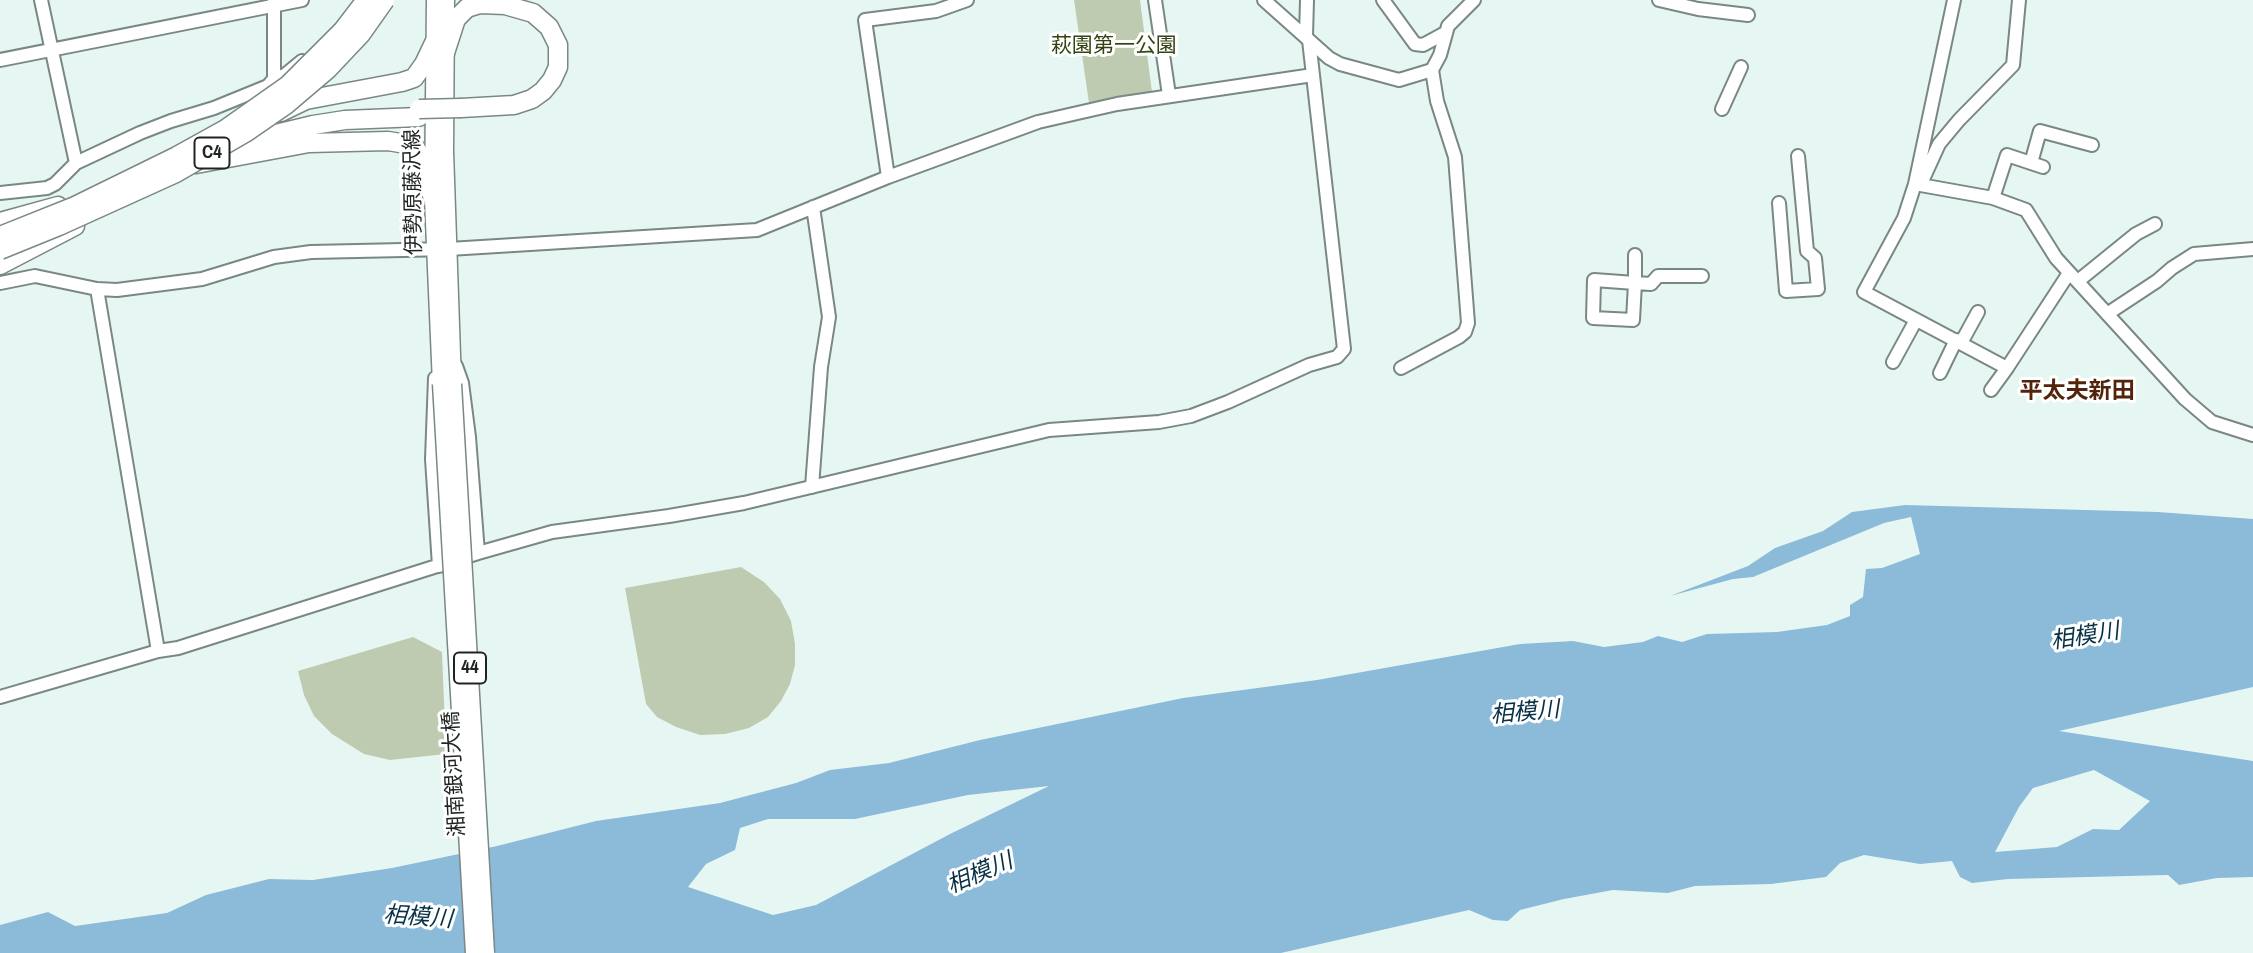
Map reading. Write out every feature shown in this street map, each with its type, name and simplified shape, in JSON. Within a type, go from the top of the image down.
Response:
[{"type":"highway","name":"C4","points":[[0,236],[86,200],[188,150],[235,123],[267,102],[308,67],[343,30],[366,0]]},
{"type":"highway","name":"C4","points":[[0,250],[176,173],[245,133],[287,104],[327,70],[361,34],[385,0]]},
{"type":"highway","points":[[461,112],[492,116],[523,112],[545,101],[562,82],[568,60],[564,35],[547,10],[524,0]]},
{"type":"highway","points":[[0,222],[52,208],[135,177],[223,137],[306,100],[414,78],[440,48],[456,19],[467,8],[480,4],[505,5],[533,13],[549,27],[558,45],[558,67],[552,80],[532,99],[514,105],[461,112],[341,113],[223,137]]},
{"type":"highway","points":[[0,265],[216,150],[280,132],[345,120],[419,113]]},
{"type":"highway","points":[[191,165],[309,143],[388,141],[406,144],[421,155],[433,199]]},
{"type":"main road","name":"伊勢原藤沢線","points":[[435,0],[445,151],[442,249],[447,384]]},
{"type":"main road","name":"伊勢原藤沢線","points":[[442,249],[433,199],[440,48],[446,0]]},
{"type":"main road","name":"湘南銀河大橋","points":[[447,384],[474,953]]},
{"type":"main road","name":"湘南銀河大橋","points":[[447,384],[486,953]]},
{"type":"street","points":[[41,0],[76,163]]},
{"type":"street","points":[[0,60],[274,3],[302,0]]},
{"type":"street","points":[[0,194],[47,188],[55,184],[76,163],[161,125],[268,86],[274,79],[285,75],[303,61],[334,29],[356,0]]},
{"type":"street","points":[[888,177],[865,20],[936,11],[967,0]]},
{"type":"street","points":[[1155,0],[1170,95]]},
{"type":"street","points":[[1264,0],[1340,65],[1392,79],[1407,80],[1432,70]]},
{"type":"street","points":[[0,698],[158,651],[178,648],[552,532],[694,512],[812,487],[1049,430],[1159,422],[1191,416],[1342,353],[1344,349],[1308,38],[1307,0]]},
{"type":"street","points":[[1383,0],[1415,44],[1423,45],[1444,33]]},
{"type":"street","points":[[1401,368],[1459,337],[1465,332],[1468,323],[1455,157],[1437,101],[1432,70],[1440,55],[1444,33],[1454,18],[1474,0]]},
{"type":"street","points":[[1954,0],[1915,184],[1904,218],[1864,292],[2007,368]]},
{"type":"street","points":[[1915,184],[1924,177],[1934,153],[1959,120],[2013,65],[2019,0]]},
{"type":"street","points":[[1664,1],[1698,9],[1748,15]]},
{"type":"street","points":[[274,3],[274,79]]},
{"type":"street","points":[[1722,109],[1741,67]]},
{"type":"street","points":[[0,283],[36,276],[97,289],[117,290],[202,279],[274,257],[311,252],[442,249],[757,230],[888,177],[1038,122],[1079,111],[1170,95],[1312,75]]},
{"type":"street","points":[[1993,198],[2007,155],[2037,165],[2040,131],[2092,145]]},
{"type":"street","points":[[1779,203],[1786,291],[1818,289],[1815,258],[1807,251],[1798,156]]},
{"type":"street","points":[[1915,184],[1993,198],[2029,214],[2056,258],[2199,413],[2228,429],[2253,435]]},
{"type":"street","points":[[812,487],[821,368],[830,317],[813,207]]},
{"type":"street","points":[[1780,220],[1804,218]]},
{"type":"street","points":[[1991,390],[2073,277],[2155,224]]},
{"type":"street","points":[[2107,314],[2194,254],[2253,249]]},
{"type":"street","points":[[1635,255],[1635,283],[1633,320],[1593,318],[1594,280],[1635,283],[1651,284],[1658,276],[1702,276]]},
{"type":"street","points":[[97,289],[158,651]]},
{"type":"street","points":[[1940,373],[1978,312]]},
{"type":"street","points":[[1894,362],[1916,320]]},
{"type":"street","points":[[445,346],[462,383],[478,553]]},
{"type":"street","points":[[439,566],[432,459],[433,391],[445,346]]},
{"type":"green space","name":"萩園第一公園","points":[[1074,0],[1140,0],[1152,92],[1089,103]]},
{"type":"green space","points":[[741,567],[764,582],[780,599],[791,621],[795,665],[790,684],[768,717],[749,728],[725,734],[700,735],[657,717],[646,704],[625,588]]},
{"type":"green space","points":[[413,637],[442,652],[446,754],[390,760],[364,754],[332,734],[314,716],[304,695],[298,671]]},
{"type":"water","name":"相模川","points":[[1905,505],[2158,512],[2253,519],[2253,687],[2059,731],[2253,761],[2253,877],[2217,878],[2179,885],[2168,875],[2008,879],[1972,883],[1960,877],[1952,861],[1920,864],[1864,855],[1840,863],[1826,877],[1771,884],[1695,886],[1668,893],[1613,890],[1520,910],[1508,921],[1493,920],[1469,910],[1281,953],[0,953],[0,925],[48,912],[75,926],[167,913],[206,895],[269,879],[313,880],[392,868],[497,846],[596,821],[720,803],[796,783],[830,770],[889,763],[980,740],[1183,698],[1317,680],[1520,644],[1573,641],[1604,647],[1643,642],[1658,636],[1682,642],[1707,634],[1777,632],[1827,625],[1850,616],[1850,605],[1863,597],[1866,569],[1882,568],[1920,554],[1911,517],[1884,523],[1753,577],[1733,579],[1670,596],[1748,566],[1775,548],[1823,531],[1852,512]],"holes":[[[2094,770],[2150,801],[2119,830],[2093,829],[2057,847],[1995,852],[2019,807],[2033,788]],[[1049,786],[950,834],[816,905],[773,915],[688,887],[706,864],[735,850],[740,828],[768,819],[855,819],[968,795]]]},
{"type":"district","name":"平太夫新田","points":[[2077,392]]}]
